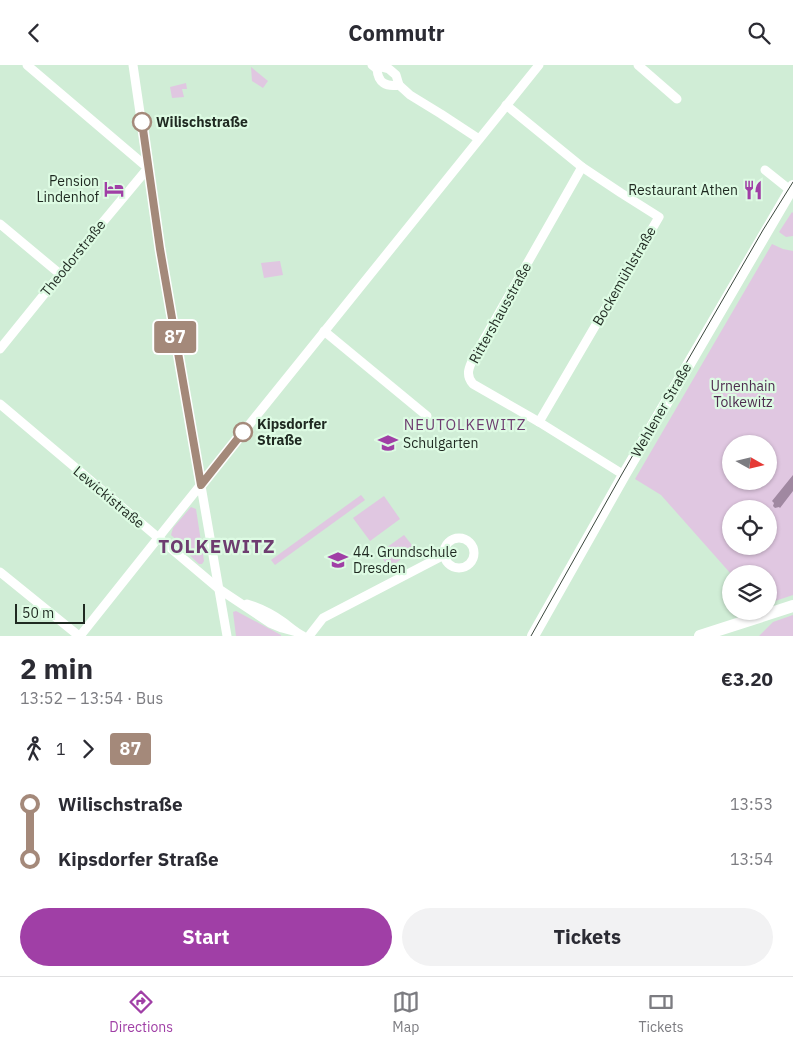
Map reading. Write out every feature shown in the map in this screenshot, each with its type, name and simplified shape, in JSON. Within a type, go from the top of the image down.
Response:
[{"type":"main road","name":"Wehlener Straße","points":[[533,636],[624,475],[792,188]]},
{"type":"main road","points":[[700,636],[793,606]]},
{"type":"street","points":[[27,65],[148,168]]},
{"type":"street","points":[[133,65],[160,249],[227,636]]},
{"type":"street","points":[[0,572],[80,636],[539,65]]},
{"type":"street","points":[[638,65],[677,99]]},
{"type":"street","points":[[399,85],[392,86],[380,81],[375,67],[388,69],[396,75],[399,85],[410,95],[479,139]]},
{"type":"street","name":"Bockemühlstraße","points":[[506,105],[582,167],[659,217],[539,422]]},
{"type":"street","name":"Rittershausstraße","points":[[582,167],[483,341],[468,370],[469,380],[624,475]]},
{"type":"street","name":"Theodorstraße","points":[[0,349],[148,168]]},
{"type":"street","points":[[765,170],[792,188]]},
{"type":"street","points":[[0,224],[60,274]]},
{"type":"street","points":[[324,331],[427,416]]},
{"type":"street","name":"Lewickistraße","points":[[0,404],[219,589],[270,623],[303,636]]},
{"type":"street","points":[[309,636],[323,618],[444,555]]},
{"type":"green space","points":[[251,67],[268,81],[263,88],[252,81]]},
{"type":"green space","points":[[186,83],[187,89],[182,89],[184,97],[172,98],[170,87]]},
{"type":"green space","points":[[792,212],[793,236],[786,237],[779,232]]},
{"type":"green space","name":"Urnenhain Tolkewitz","points":[[772,244],[793,251],[793,595],[777,600],[777,565],[723,565],[661,495],[635,479]]},
{"type":"green space","points":[[280,261],[283,275],[264,278],[261,263]]},
{"type":"green space","points":[[361,495],[365,500],[275,565],[271,560]]},
{"type":"green space","points":[[384,496],[400,519],[370,541],[353,518]]},
{"type":"green space","points":[[191,507],[196,509],[204,561],[202,564],[199,564],[171,535],[173,528]]},
{"type":"green space","points":[[404,535],[415,549],[389,568],[379,553]]},
{"type":"green space","points":[[236,611],[281,636],[236,636],[233,612]]},
{"type":"green space","points":[[793,615],[793,636],[759,636],[773,622]]},
{"type":"shaded area","points":[[793,475],[793,491],[780,508],[777,508],[777,500],[773,500]]},
{"type":"tram line","points":[[531,636],[622,474],[763,230],[793,182]]},
{"type":"bus line","name":"87","points":[[142,122],[160,249],[201,485],[243,432]]},
{"type":"place","name":"Wilischstraße","points":[[142,122]]},
{"type":"place","name":"Pension Lindenhof","points":[[114,189]]},
{"type":"place","name":"Restaurant Athen","points":[[753,190]]},
{"type":"place","name":"Kipsdorfer Straße","points":[[243,432]]},
{"type":"place","name":"Schulgarten","points":[[388,443]]},
{"type":"place","name":"44. Grundschule Dresden","points":[[338,560]]},
{"type":"district","name":"NEUTOLKEWITZ","points":[[465,424]]},
{"type":"district","name":"TOLKEWITZ","points":[[217,546]]}]
